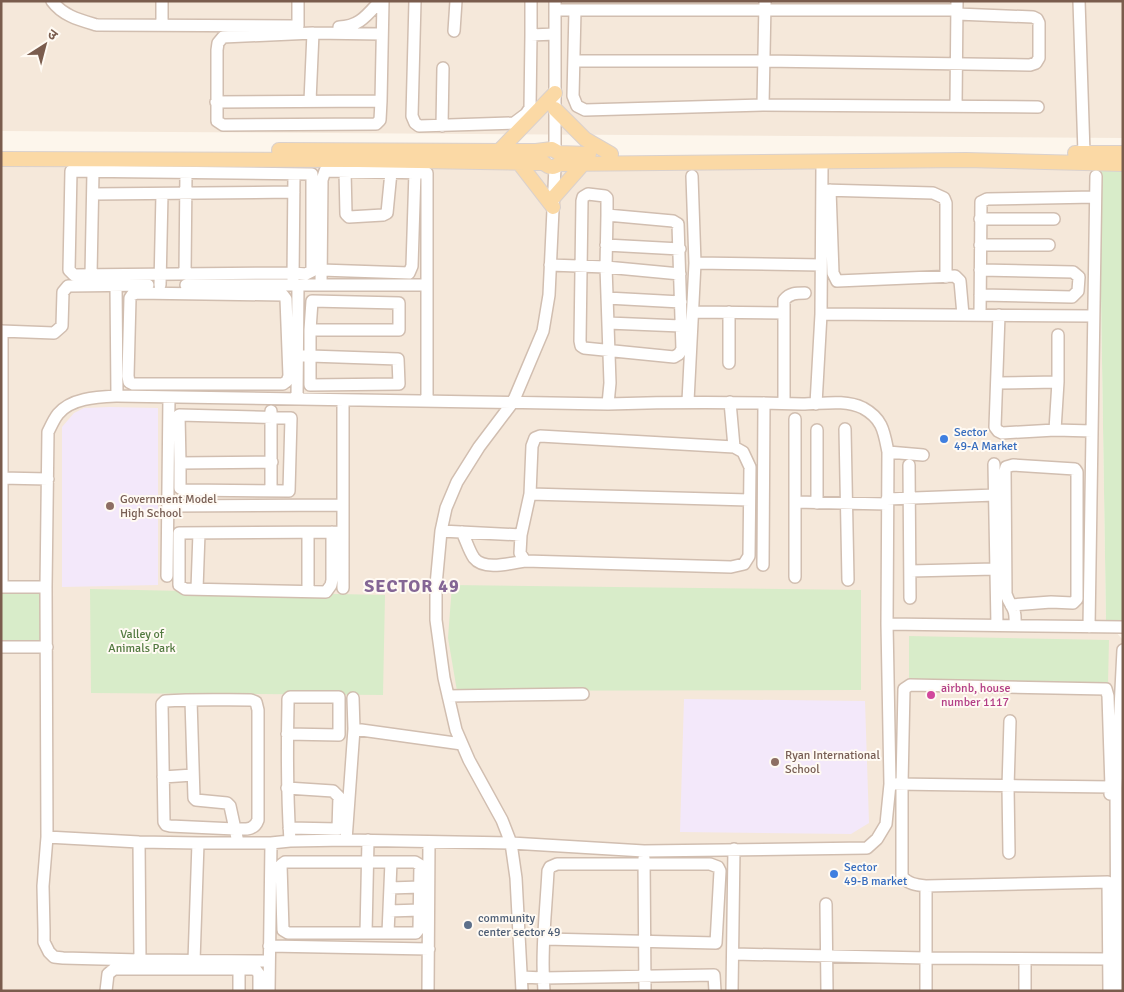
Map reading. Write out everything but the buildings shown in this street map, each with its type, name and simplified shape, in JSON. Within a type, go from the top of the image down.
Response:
[{"type":"main road","points":[[499,151],[555,93]]},
{"type":"main road","points":[[555,109],[585,138],[611,154]]},
{"type":"main road","points":[[1,151],[499,151],[583,164],[966,160],[1123,164]]},
{"type":"main road","points":[[1,159],[348,160],[519,163],[553,158],[611,154],[1123,153]]},
{"type":"main road","points":[[519,163],[554,202],[583,164]]},
{"type":"street","points":[[52,1],[56,7],[73,18],[98,25],[350,27],[361,21],[382,1]]},
{"type":"street","points":[[162,1],[162,25]]},
{"type":"street","points":[[298,1],[298,26]]},
{"type":"street","points":[[382,1],[382,34],[381,101],[380,120],[376,124],[223,125],[217,121],[217,50],[218,43],[222,37],[312,32],[382,34]]},
{"type":"street","points":[[415,1],[412,116],[415,123],[419,126],[514,123],[526,114],[530,108],[531,1]]},
{"type":"street","points":[[454,31],[456,1]]},
{"type":"street","points":[[1079,1],[1084,153]]},
{"type":"street","points":[[763,105],[765,5]]},
{"type":"street","points":[[522,991],[516,878],[511,843],[502,820],[456,730],[448,696],[436,620],[436,585],[441,531],[446,508],[456,482],[474,454],[513,402],[542,331],[549,295],[554,202],[555,6],[576,10],[588,6],[765,5],[957,8],[1033,17],[1039,23],[1039,58],[1036,63],[1030,65],[764,61],[574,61]]},
{"type":"street","points":[[956,106],[957,8]]},
{"type":"street","points":[[576,10],[573,96],[577,106],[585,110],[763,105],[1038,107]]},
{"type":"street","points":[[310,101],[312,32]]},
{"type":"street","points":[[531,35],[555,34]]},
{"type":"street","points":[[442,126],[443,68]]},
{"type":"street","points":[[216,102],[381,101]]},
{"type":"street","points":[[822,168],[826,190],[833,273],[838,281],[955,276],[960,280],[963,315]]},
{"type":"street","points":[[46,587],[2,587],[2,331],[54,333],[62,326],[63,292],[68,286],[116,286],[160,280],[185,274],[306,274],[310,273],[313,266],[312,174],[71,171],[69,270],[74,275],[91,275],[160,280],[296,286],[427,286]]},
{"type":"street","points":[[320,286],[323,174],[325,171],[427,173],[427,401]]},
{"type":"street","points":[[345,171],[346,214],[349,217],[383,215],[387,213],[391,172]]},
{"type":"street","points":[[91,275],[93,172]]},
{"type":"street","points":[[321,270],[409,273],[412,266],[415,172]]},
{"type":"street","points":[[185,274],[186,173]]},
{"type":"street","points":[[294,174],[293,273],[296,286],[297,399]]},
{"type":"street","points":[[688,401],[695,263],[692,176]]},
{"type":"street","points":[[1090,627],[1096,176]]},
{"type":"street","points":[[816,404],[826,190]]},
{"type":"street","points":[[826,190],[933,193],[944,198],[946,203],[946,276]]},
{"type":"street","points":[[93,194],[294,192]]},
{"type":"street","points":[[160,280],[162,194]]},
{"type":"street","points":[[607,215],[673,221],[678,224],[682,348],[679,354],[674,357],[609,352],[581,346],[583,197],[588,194],[605,196],[607,198],[606,267],[607,298],[608,323],[609,352],[610,383],[608,404]]},
{"type":"street","points":[[980,315],[981,202],[984,200],[1095,198]]},
{"type":"street","points":[[980,219],[1054,219]]},
{"type":"street","points":[[606,245],[680,249]]},
{"type":"street","points":[[980,245],[1049,245]]},
{"type":"street","points":[[695,263],[821,265]]},
{"type":"street","points":[[550,265],[606,267],[680,274]]},
{"type":"street","points":[[980,270],[1073,272],[1079,277],[1078,291],[1072,297],[980,295]]},
{"type":"street","points":[[116,286],[117,396]]},
{"type":"street","points":[[137,293],[283,295],[286,299],[289,376],[283,384],[254,383],[133,384],[129,382],[130,298],[137,293]]},
{"type":"street","points":[[784,403],[784,300],[792,294],[805,293]]},
{"type":"street","points":[[607,298],[681,302]]},
{"type":"street","points":[[298,356],[310,356],[398,360],[399,384],[310,385],[310,356],[310,330],[312,301],[399,303],[399,330],[310,330]]},
{"type":"street","points":[[692,312],[784,312]]},
{"type":"street","points":[[729,312],[729,362]]},
{"type":"street","points":[[821,314],[1093,316]]},
{"type":"street","points":[[999,315],[995,427],[998,431],[1002,433],[1055,430],[1092,431]]},
{"type":"street","points":[[608,323],[681,326]]},
{"type":"street","points":[[1055,430],[1058,335]]},
{"type":"street","points":[[998,383],[1058,382]]},
{"type":"street","points":[[254,383],[255,398]]},
{"type":"street","points":[[47,837],[198,843],[271,843],[290,840],[511,843],[644,851],[867,848],[877,839],[886,824],[890,784],[887,624],[888,452],[883,427],[876,418],[854,404],[840,403],[688,401],[608,404],[117,396],[78,402],[68,405],[57,414],[48,432],[46,587],[47,837],[43,886],[44,942],[54,957],[64,958],[269,961]]},
{"type":"street","points":[[167,576],[169,397]]},
{"type":"street","points":[[271,399],[271,490]]},
{"type":"street","points":[[337,532],[179,533],[179,585],[185,589],[326,592],[331,585],[337,532],[343,505],[343,400]]},
{"type":"street","points":[[730,402],[734,447]]},
{"type":"street","points":[[763,565],[764,403]]},
{"type":"street","points":[[179,415],[291,418],[289,491],[184,490],[180,488],[179,482],[180,463],[179,415]]},
{"type":"street","points":[[795,419],[795,576]]},
{"type":"street","points":[[845,429],[848,580]]},
{"type":"street","points":[[817,430],[817,502]]},
{"type":"street","points":[[462,532],[474,559],[487,566],[525,561],[738,566],[744,564],[749,556],[748,500],[750,467],[743,452],[734,447],[540,436],[535,438],[532,446],[530,494],[521,535],[520,554],[525,561]]},
{"type":"street","points":[[888,452],[923,455]]},
{"type":"street","points":[[180,463],[272,462]]},
{"type":"street","points":[[994,464],[997,625]]},
{"type":"street","points":[[909,465],[910,598]]},
{"type":"street","points":[[1012,605],[1051,602],[1073,603],[1077,599],[1077,472],[1072,468],[1013,465],[1006,467],[1004,471],[1006,594],[1012,605],[1016,612],[1015,624]]},
{"type":"street","points":[[2,478],[48,479]]},
{"type":"street","points":[[530,494],[748,500]]},
{"type":"street","points":[[796,502],[846,504],[910,498],[994,495]]},
{"type":"street","points":[[168,506],[343,505]]},
{"type":"street","points":[[441,531],[521,535]]},
{"type":"street","points":[[308,532],[308,591]]},
{"type":"street","points":[[337,532],[343,588]]},
{"type":"street","points":[[197,589],[199,533]]},
{"type":"street","points":[[910,571],[995,569]]},
{"type":"street","points":[[887,624],[1015,624],[1123,627]]},
{"type":"street","points":[[1,647],[47,647]]},
{"type":"street","points":[[1109,991],[1123,650]]},
{"type":"street","points":[[1112,882],[926,886],[908,882],[902,876],[902,784],[904,692],[906,686],[1084,687],[1102,688],[1108,691],[1112,882],[1117,991]]},
{"type":"street","points":[[448,696],[583,694]]},
{"type":"street","points":[[288,734],[337,736],[340,733],[339,697],[290,697],[288,699],[287,788],[290,840]]},
{"type":"street","points":[[346,840],[354,729],[353,698]]},
{"type":"street","points":[[191,700],[194,798],[196,800],[227,803],[230,806],[238,842]]},
{"type":"street","points":[[191,700],[251,700],[258,705],[258,820],[253,828],[235,829],[166,825],[164,822],[162,704],[165,702],[191,700]]},
{"type":"street","points":[[1008,853],[1010,721]]},
{"type":"street","points":[[354,729],[462,744]]},
{"type":"street","points":[[163,777],[193,775]]},
{"type":"street","points":[[890,784],[1111,787]]},
{"type":"street","points":[[287,788],[333,791],[339,797],[338,829],[289,828]]},
{"type":"street","points":[[366,933],[368,840]]},
{"type":"street","points":[[139,842],[140,960]]},
{"type":"street","points":[[428,991],[429,842]]},
{"type":"street","points":[[194,961],[198,843]]},
{"type":"street","points":[[269,991],[271,843]]},
{"type":"street","points":[[734,849],[736,954],[740,991]]},
{"type":"street","points":[[644,851],[645,991]]},
{"type":"street","points":[[285,862],[367,862],[415,862],[420,865],[420,929],[416,933],[288,933],[283,930],[281,865],[285,862]]},
{"type":"street","points":[[388,933],[391,862]]},
{"type":"street","points":[[544,991],[543,978],[548,871],[550,867],[557,864],[710,864],[718,867],[720,871],[716,943],[545,939]]},
{"type":"street","points":[[926,886],[926,991]]},
{"type":"street","points":[[390,888],[420,887]]},
{"type":"street","points":[[826,904],[827,991]]},
{"type":"street","points":[[389,911],[420,910]]},
{"type":"street","points":[[732,991],[740,912]]},
{"type":"street","points":[[269,946],[429,948]]},
{"type":"street","points":[[736,954],[1109,960]]},
{"type":"street","points":[[1025,959],[1025,991]]},
{"type":"street","points":[[106,991],[108,974],[114,969],[256,970],[259,974],[259,991]]},
{"type":"street","points":[[239,991],[240,969]]},
{"type":"street","points":[[522,977],[714,975],[715,991]]},
{"type":"shaded area","points":[[1,1],[1123,1],[1123,138],[1,131]]},
{"type":"shaded area","name":"SECTOR 49","points":[[1,154],[1099,166],[1106,621],[1123,640],[1121,991],[1,991]]},
{"type":"shaded area","name":"Government Model High School","points":[[84,408],[158,408],[158,585],[62,587],[62,427],[74,413]]},
{"type":"shaded area","name":"Ryan International School","points":[[684,699],[865,701],[869,823],[851,834],[680,832]]},
{"type":"green space","points":[[1099,167],[1123,167],[1123,621],[1106,621]]},
{"type":"green space","points":[[452,585],[861,590],[861,690],[457,691],[448,638]]},
{"type":"green space","name":"Valley of Animals Park","points":[[90,589],[385,595],[383,695],[91,693]]},
{"type":"green space","points":[[1,591],[42,592],[43,644],[1,644]]},
{"type":"green space","points":[[909,636],[1109,640],[1108,684],[909,680]]},
{"type":"place","name":"Sector 49-A Market","points":[[944,439]]},
{"type":"place","name":"Government Model High School","points":[[110,506]]},
{"type":"place","name":"airbnb, house number 1117","points":[[931,695]]},
{"type":"place","name":"Ryan International School","points":[[775,762]]},
{"type":"place","name":"Sector 49-B market","points":[[834,874]]},
{"type":"place","name":"community center sector 49","points":[[468,925]]},
{"type":"district","name":"SECTOR 49","points":[[412,586]]}]
